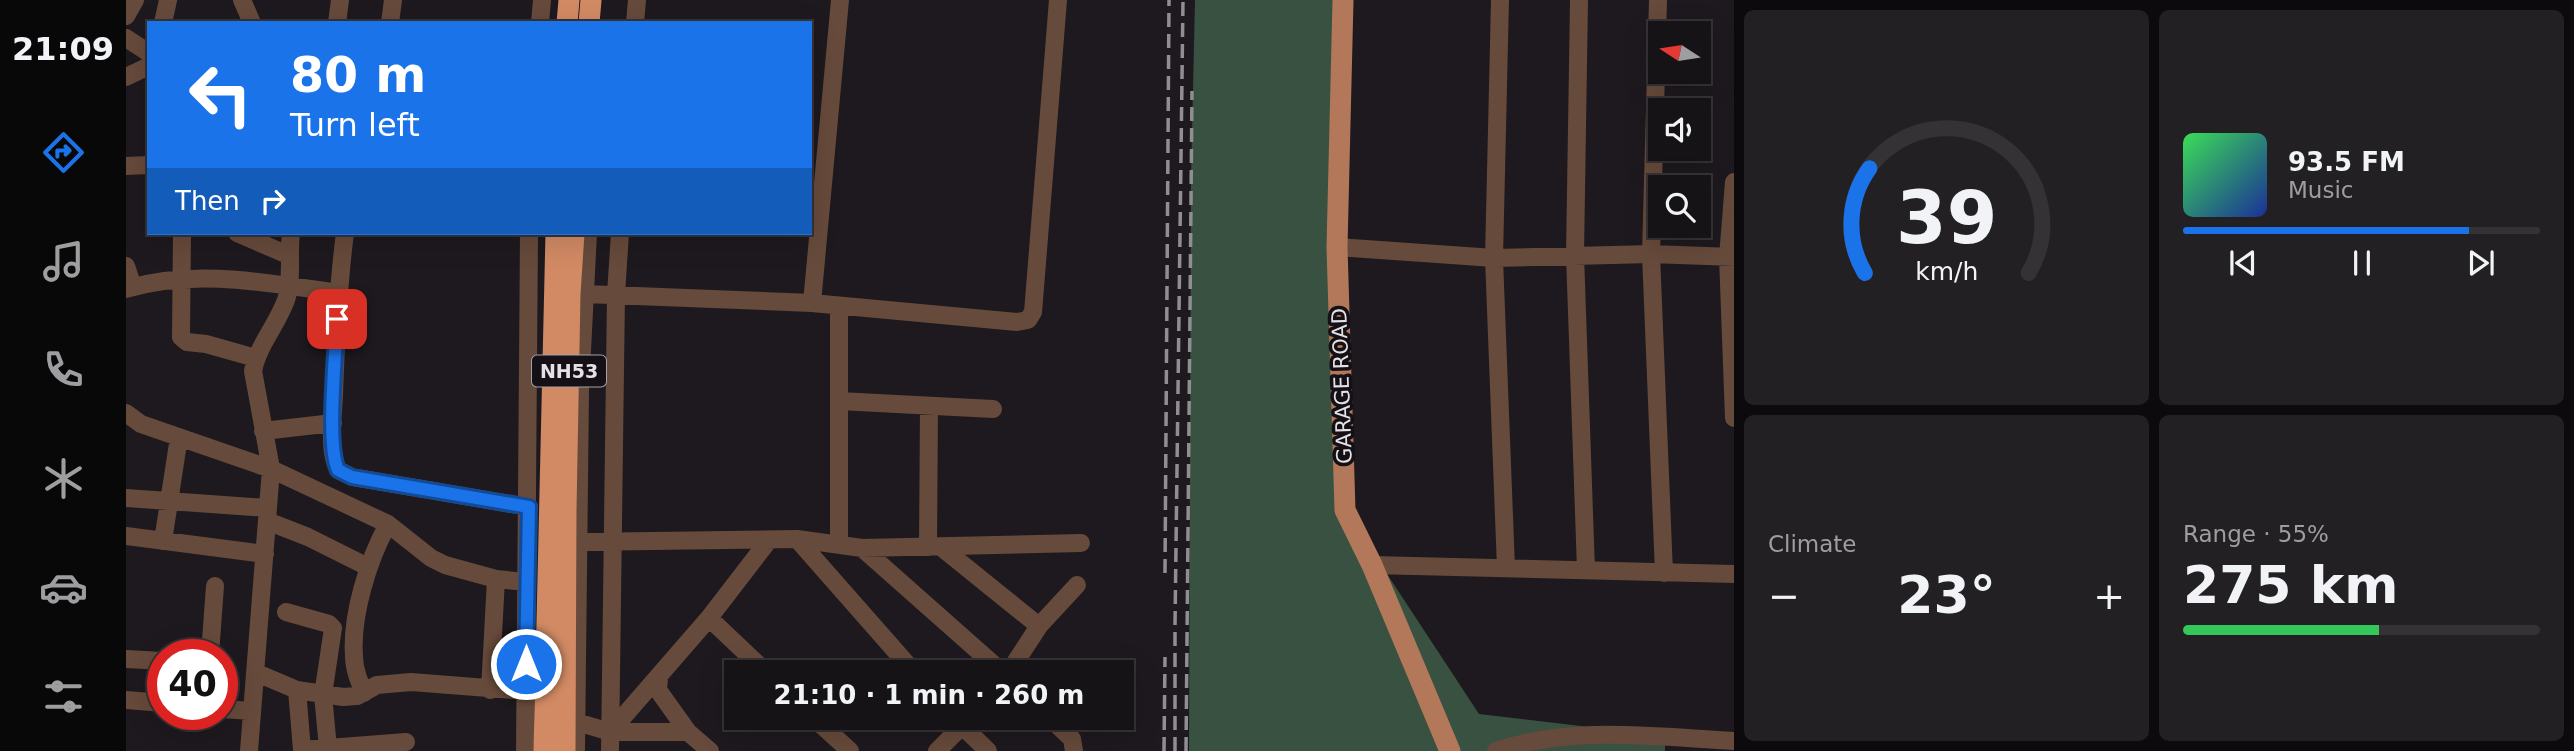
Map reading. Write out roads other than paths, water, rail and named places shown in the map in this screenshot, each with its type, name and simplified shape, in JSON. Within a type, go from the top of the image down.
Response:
[{"type":"highway","points":[[567,21],[569,0]]},
{"type":"highway","points":[[589,21],[591,0]]},
{"type":"highway","name":"NH53","points":[[544,751],[556,235]]},
{"type":"highway","name":"NH53","points":[[565,751],[548,508],[574,235]]},
{"type":"main road","name":"GARAGE ROAD","points":[[1343,0],[1337,247],[1345,510],[1372,565],[1450,751]]},
{"type":"street","points":[[126,16],[135,0]]},
{"type":"street","points":[[163,21],[168,0]]},
{"type":"street","points":[[242,0],[251,21]]},
{"type":"street","points":[[337,21],[340,0]]},
{"type":"street","points":[[390,21],[393,0]]},
{"type":"street","points":[[541,21],[542,0]]},
{"type":"street","points":[[599,21],[601,0]]},
{"type":"street","points":[[635,21],[637,0]]},
{"type":"street","points":[[812,303],[817,176],[840,0]]},
{"type":"street","points":[[584,294],[812,303],[1017,322],[1028,320],[1034,300],[1058,0]]},
{"type":"street","points":[[1500,0],[1494,258],[1506,568]]},
{"type":"street","points":[[1579,0],[1576,255],[1586,570]]},
{"type":"street","points":[[1658,0],[1651,254],[1664,573]]},
{"type":"street","points":[[126,38],[147,52]]},
{"type":"street","points":[[126,77],[147,67]]},
{"type":"street","points":[[126,166],[147,164]]},
{"type":"street","points":[[1734,182],[1731,257],[1734,418]]},
{"type":"street","points":[[183,235],[184,278],[180,334],[183,340],[256,358]]},
{"type":"street","points":[[242,235],[288,255]]},
{"type":"street","points":[[249,751],[252,711],[266,677],[263,566],[271,469],[253,371],[256,358],[281,311],[290,285],[288,255],[291,235]]},
{"type":"street","points":[[345,235],[338,293],[333,423],[335,464],[338,470],[344,475],[548,508]]},
{"type":"street","points":[[525,751],[526,582],[548,508],[529,235]]},
{"type":"street","points":[[576,751],[580,390],[588,235]]},
{"type":"street","points":[[610,751],[616,294],[620,235]]},
{"type":"street","points":[[1337,247],[1494,258],[1651,254],[1731,257]]},
{"type":"street","points":[[126,266],[130,288],[184,278],[290,285],[338,293]]},
{"type":"street","points":[[839,306],[839,543]]},
{"type":"street","points":[[839,401],[993,409]]},
{"type":"street","points":[[929,406],[935,547]]},
{"type":"street","points":[[126,413],[141,424],[271,469],[388,524],[431,558],[445,565],[496,579],[526,582]]},
{"type":"street","points":[[263,431],[333,423]]},
{"type":"street","points":[[163,541],[167,501],[179,437]]},
{"type":"street","points":[[126,498],[268,515],[368,567]]},
{"type":"street","points":[[364,693],[356,674],[354,642],[368,567],[388,524]]},
{"type":"street","points":[[126,536],[163,541],[263,566]]},
{"type":"street","points":[[577,542],[797,539],[862,548],[1081,543]]},
{"type":"street","points":[[797,539],[903,660]]},
{"type":"street","points":[[610,733],[709,618],[769,540]]},
{"type":"street","points":[[935,547],[1039,626]]},
{"type":"street","points":[[862,548],[988,660]]},
{"type":"street","points":[[1372,565],[1734,575]]},
{"type":"street","points":[[490,690],[496,579]]},
{"type":"street","points":[[1017,660],[1039,626],[1076,585]]},
{"type":"street","points":[[211,639],[215,586]]},
{"type":"street","points":[[286,612],[328,624],[333,628],[323,695],[328,748]]},
{"type":"street","points":[[709,618],[753,660]]},
{"type":"street","points":[[126,659],[147,660]]},
{"type":"street","points":[[266,677],[297,690],[343,697],[364,693],[377,685],[411,682],[526,691]]},
{"type":"street","points":[[659,678],[658,690],[688,732],[710,751]]},
{"type":"street","points":[[297,690],[302,750],[406,742]]},
{"type":"street","points":[[126,700],[147,702]]},
{"type":"street","points":[[238,710],[252,711]]},
{"type":"street","points":[[576,722],[610,733],[688,732]]},
{"type":"street","points":[[827,730],[850,751]]},
{"type":"street","points":[[937,751],[954,730]]},
{"type":"street","points":[[970,730],[988,751]]},
{"type":"street","points":[[1063,730],[1072,739],[1074,751]]},
{"type":"street","points":[[1496,751],[1526,741],[1595,736],[1665,744],[1734,741]]},
{"type":"railway","points":[[1165,573],[1169,0]]},
{"type":"railway","points":[[1175,751],[1183,0]]},
{"type":"railway","points":[[1186,751],[1192,91]]},
{"type":"railway","points":[[1164,751],[1165,657]]}]
